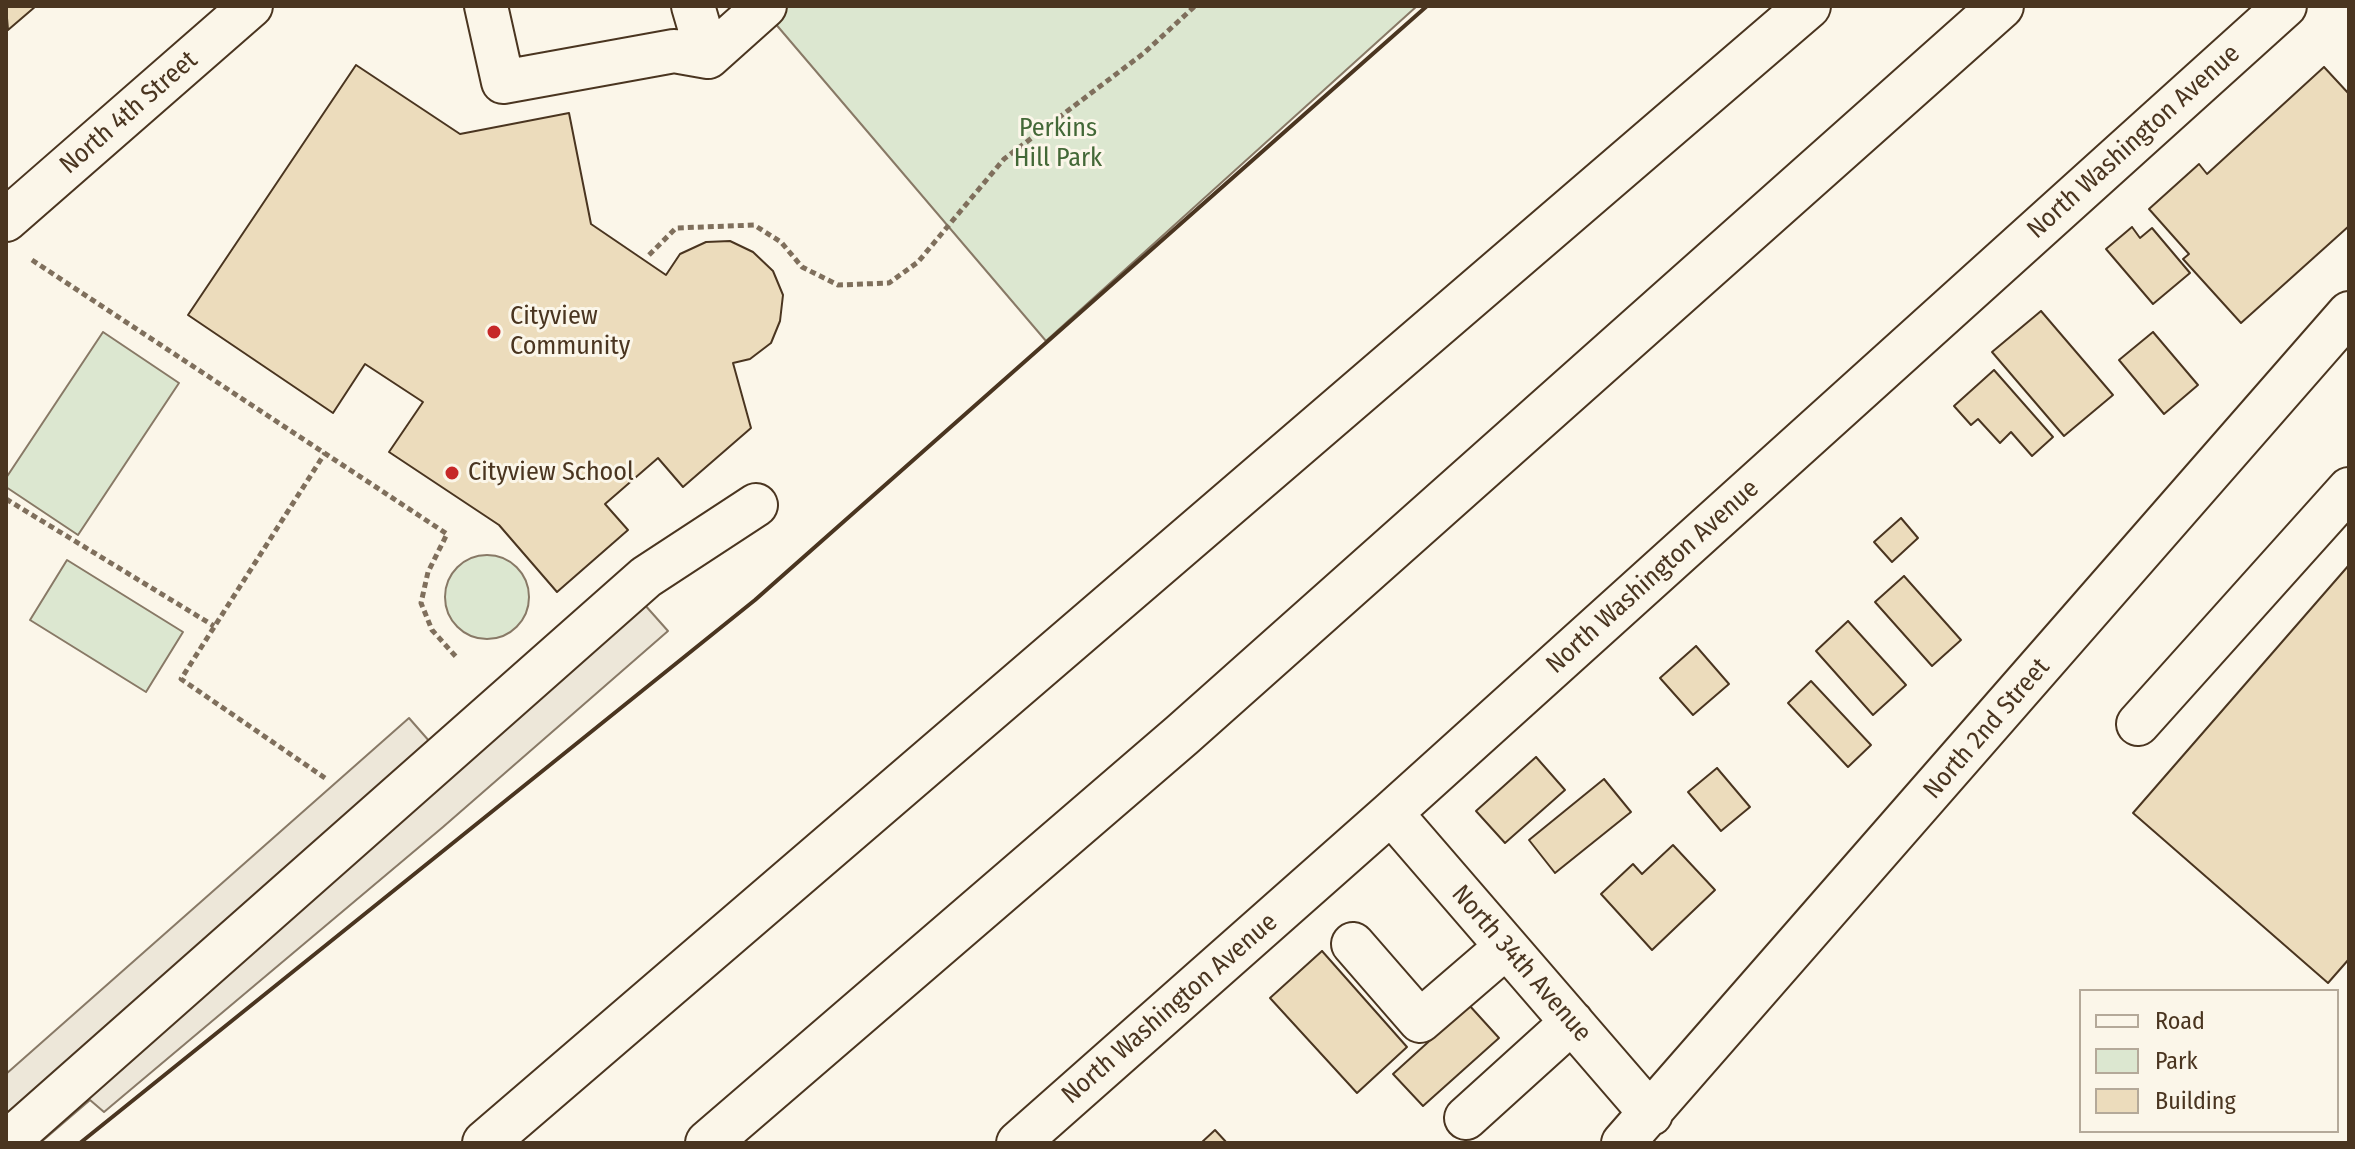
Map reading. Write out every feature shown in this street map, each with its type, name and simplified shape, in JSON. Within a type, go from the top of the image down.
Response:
[{"type":"highway","points":[[485,1143],[1808,6]]},
{"type":"highway","points":[[708,1143],[1182,735],[2001,6]]},
{"type":"street","name":"North 4th Street","points":[[6,220],[251,6]]},
{"type":"street","points":[[486,6],[503,82],[674,51],[708,57]]},
{"type":"street","points":[[693,6],[708,57]]},
{"type":"street","points":[[708,57],[765,6]]},
{"type":"street","name":"North Washington Avenue","points":[[1018,1143],[1391,813],[2285,6]]},
{"type":"street","name":"North 2nd Street","points":[[1637,1129],[2349,313]]},
{"type":"street","points":[[2138,724],[2349,489]]},
{"type":"street","points":[[6,1143],[646,577],[756,505]]},
{"type":"street","name":"North 34th Avenue","points":[[1391,813],[1572,1022],[1637,1129]]},
{"type":"street","points":[[1353,944],[1420,1021],[1506,947]]},
{"type":"street","points":[[1466,1118],[1572,1022]]},
{"type":"path","points":[[649,255],[676,228],[754,225],[781,242],[802,267],[838,285],[889,283],[918,262],[1004,159],[1144,53],[1195,6]]},
{"type":"path","points":[[32,260],[447,534],[428,572],[421,603],[432,630],[458,659]]},
{"type":"path","points":[[325,453],[181,679],[325,778]]},
{"type":"path","points":[[6,499],[214,626]]},
{"type":"green space","name":"Perkins Hill Park","points":[[778,6],[1417,6],[1046,341],[768,15]]},
{"type":"green space","points":[[103,332],[179,383],[78,535],[6,487],[6,478]]},
{"type":"green space","points":[[487,555],[503,558],[517,567],[526,581],[529,597],[526,613],[517,627],[503,636],[487,639],[471,636],[457,627],[448,613],[445,597],[448,581],[457,567],[471,558]]},
{"type":"green space","points":[[67,560],[183,632],[146,692],[30,620]]},
{"type":"shaded area","points":[[620,577],[668,631],[443,827],[104,1112],[90,1100],[40,1143],[6,1143],[6,1074],[409,718],[430,742]]},
{"type":"building","points":[[6,6],[36,6],[8,30]]},
{"type":"building","name":"Cityview Community","points":[[356,65],[460,134],[569,113],[591,224],[666,275],[680,254],[706,242],[730,241],[753,252],[773,271],[783,295],[780,321],[771,343],[750,359],[733,363],[751,428],[683,487],[658,458],[605,504],[628,530],[557,592],[499,525],[389,452],[423,402],[365,364],[333,413],[188,315]]},
{"type":"building","points":[[2324,67],[2349,94],[2349,226],[2241,323],[2183,259],[2189,254],[2149,209],[2199,164],[2207,174]]},
{"type":"building","points":[[2132,227],[2140,238],[2152,228],[2190,273],[2153,304],[2106,249]]},
{"type":"building","points":[[2041,311],[2113,395],[2064,436],[1992,352]]},
{"type":"building","points":[[2153,332],[2198,385],[2164,414],[2119,360]]},
{"type":"building","points":[[1994,370],[2053,437],[2032,456],[2011,432],[2000,443],[1978,419],[1971,425],[1954,406]]},
{"type":"building","points":[[1901,518],[1918,538],[1892,562],[1874,542]]},
{"type":"building","points":[[2349,565],[2349,959],[2328,983],[2133,813]]},
{"type":"building","points":[[1904,576],[1961,640],[1932,666],[1875,602]]},
{"type":"building","points":[[1848,621],[1906,685],[1873,715],[1816,651]]},
{"type":"building","points":[[1696,646],[1729,684],[1693,715],[1660,678]]},
{"type":"building","points":[[1811,681],[1871,745],[1848,767],[1788,703]]},
{"type":"building","points":[[1536,757],[1565,790],[1505,843],[1476,811]]},
{"type":"building","points":[[1717,768],[1750,807],[1721,831],[1688,792]]},
{"type":"building","points":[[1604,779],[1631,812],[1555,873],[1529,840]]},
{"type":"building","points":[[1673,845],[1715,890],[1652,950],[1601,894],[1633,864],[1642,874]]},
{"type":"building","points":[[1322,951],[1407,1047],[1357,1093],[1270,998]]},
{"type":"building","points":[[1469,1005],[1499,1038],[1423,1106],[1393,1074]]},
{"type":"building","points":[[1215,1130],[1227,1143],[1201,1143]]},
{"type":"wall","points":[[80,1143],[755,600],[1427,6]]},
{"type":"place","name":"Cityview Community","points":[[494,332]]},
{"type":"place","name":"Cityview School","points":[[452,473]]}]
